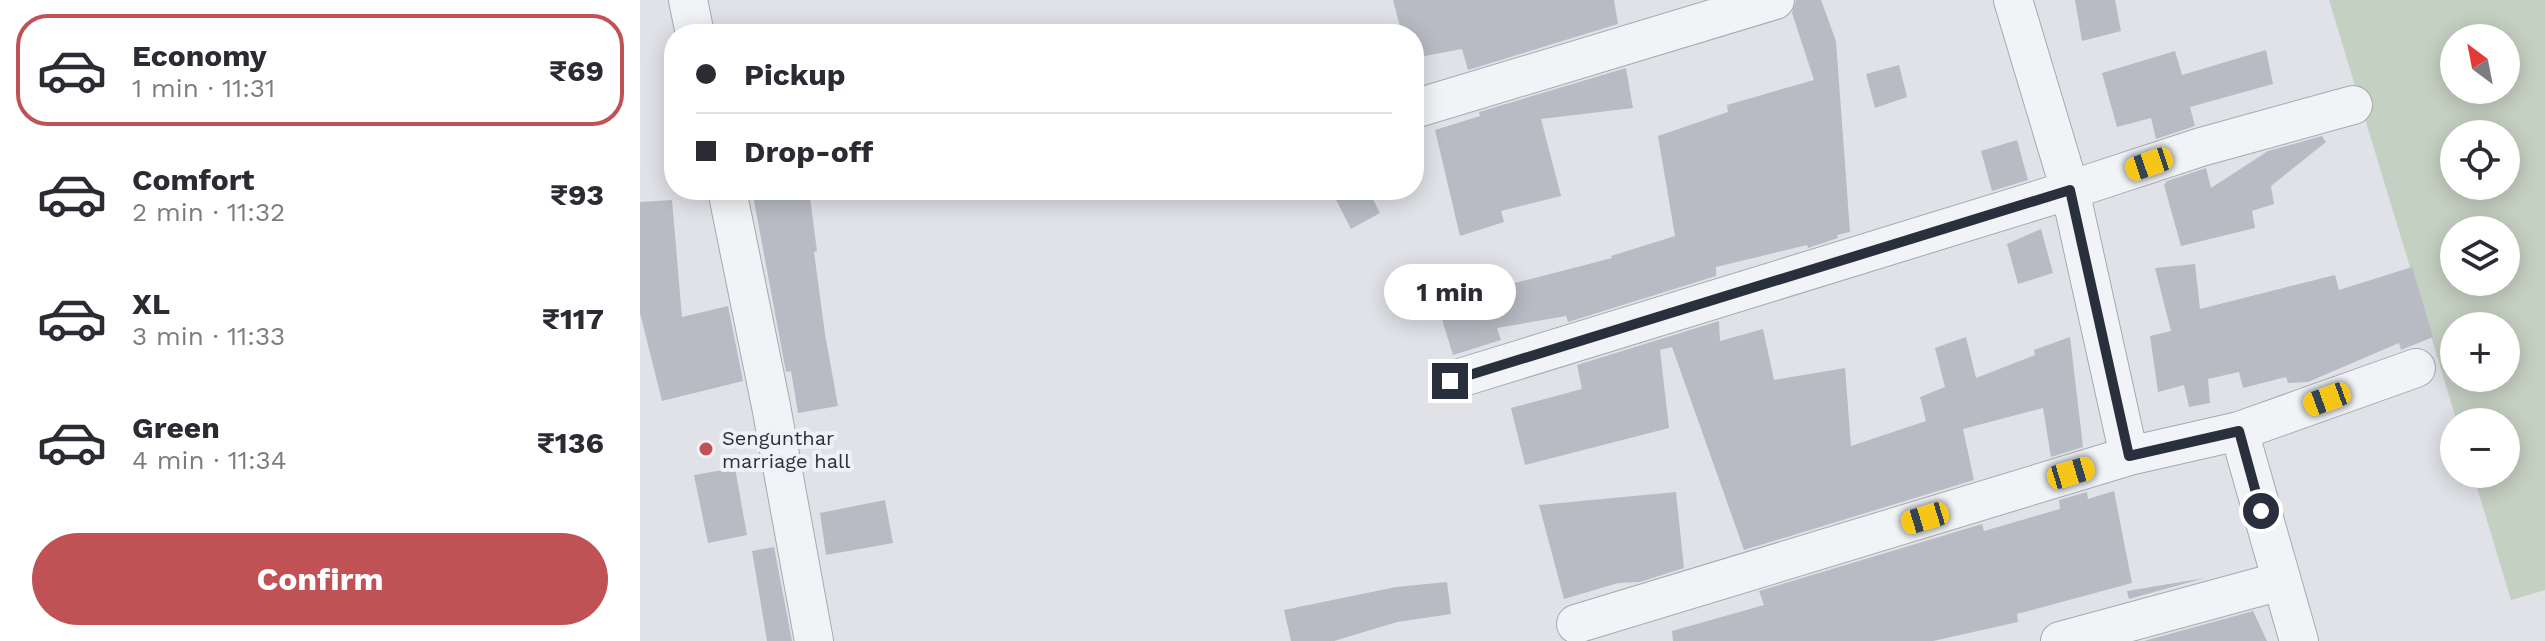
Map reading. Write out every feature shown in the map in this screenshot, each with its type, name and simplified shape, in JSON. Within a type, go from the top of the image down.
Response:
[{"type":"street","points":[[688,0],[693,24]]},
{"type":"street","points":[[1424,106],[1775,0]]},
{"type":"street","points":[[2013,0],[2070,190],[2129,456]]},
{"type":"street","points":[[1450,381],[2201,147],[2353,105]]},
{"type":"street","points":[[729,200],[814,641]]},
{"type":"street","points":[[1576,624],[2129,456],[2239,431],[2416,368]]},
{"type":"street","points":[[2239,431],[2299,641]]},
{"type":"street","points":[[2060,641],[2281,581]]},
{"type":"green space","points":[[2329,0],[2545,0],[2545,590],[2511,600],[2477,488],[2520,488],[2520,408],[2453,408],[2448,392],[2520,392],[2520,312],[2440,312],[2440,366]]},
{"type":"building","points":[[1393,0],[1614,0],[1618,24],[1468,70],[1462,49],[1424,56],[1424,24],[1399,24]]},
{"type":"building","points":[[1796,0],[1821,0],[1836,41],[1850,232],[1808,248],[1807,245],[1716,267],[1716,276],[1568,322],[1566,316],[1497,328],[1501,340],[1453,355],[1437,303],[1612,258],[1675,236],[1658,136],[1728,112],[1727,105],[1814,80],[1792,13]]},
{"type":"building","points":[[2075,0],[2115,0],[2121,31],[2082,41]]},
{"type":"building","points":[[2266,50],[2273,84],[2190,107],[2195,126],[2156,139],[2151,118],[2117,127],[2102,73],[2175,51],[2182,75]]},
{"type":"building","points":[[1899,65],[1907,97],[1875,108],[1866,74]]},
{"type":"building","points":[[1626,68],[1633,108],[1541,119],[1561,196],[1501,211],[1504,222],[1460,236],[1435,130],[1480,116],[1479,112]]},
{"type":"building","points":[[2322,136],[2326,142],[2271,186],[2274,204],[2252,211],[2255,228],[2181,246],[2164,185],[2167,181],[2206,168],[2211,188],[2268,151]]},
{"type":"building","points":[[2017,140],[2028,180],[1992,191],[1981,151]]},
{"type":"building","points":[[672,200],[682,317],[728,306],[743,381],[662,401],[640,313],[640,202]]},
{"type":"building","points":[[754,200],[810,200],[825,334],[838,406],[798,413],[791,371],[786,372]]},
{"type":"building","points":[[1336,200],[1373,200],[1380,213],[1351,229]]},
{"type":"building","points":[[2041,229],[2053,273],[2018,284],[2007,244]]},
{"type":"building","points":[[2195,264],[2200,309],[2335,275],[2339,290],[2412,267],[2433,337],[2401,350],[2399,343],[2308,382],[2288,383],[2286,377],[2243,388],[2239,372],[2208,379],[2210,403],[2189,407],[2184,385],[2158,392],[2150,336],[2171,331],[2155,268]]},
{"type":"building","points":[[1719,321],[1720,341],[1763,329],[1774,380],[1845,368],[1851,446],[1926,421],[1920,397],[1945,387],[1935,348],[1966,337],[1976,378],[2035,355],[2034,350],[2070,337],[2083,447],[2051,457],[2043,408],[1963,429],[1974,480],[1744,550],[1672,347],[1660,350],[1669,428],[1525,465],[1511,408],[1582,389],[1577,365]]},
{"type":"building","points":[[735,468],[747,535],[708,543],[694,475]]},
{"type":"building","points":[[2114,491],[2132,583],[2017,614],[2018,622],[1933,641],[1673,641],[1672,631],[1764,605],[1759,591],[1982,524],[1984,531],[2060,509],[2059,500],[2087,492],[2088,499]]},
{"type":"building","points":[[1676,492],[1684,568],[1640,582],[1618,583],[1564,599],[1539,505]]},
{"type":"building","points":[[885,500],[893,543],[826,555],[820,513]]},
{"type":"building","points":[[774,547],[792,641],[767,641],[752,551]]},
{"type":"building","points":[[2205,578],[2129,599],[2127,591]]},
{"type":"building","points":[[1447,582],[1451,614],[1397,622],[1334,641],[1291,641],[1284,610],[1396,587]]},
{"type":"building","points":[[2253,611],[2267,641],[2144,641]]},
{"type":"place","name":"Sengunthar marriage hall","points":[[706,449]]},
{"type":"route","points":[[1450,381],[2070,190],[2129,456],[2239,431],[2261,511]]}]
